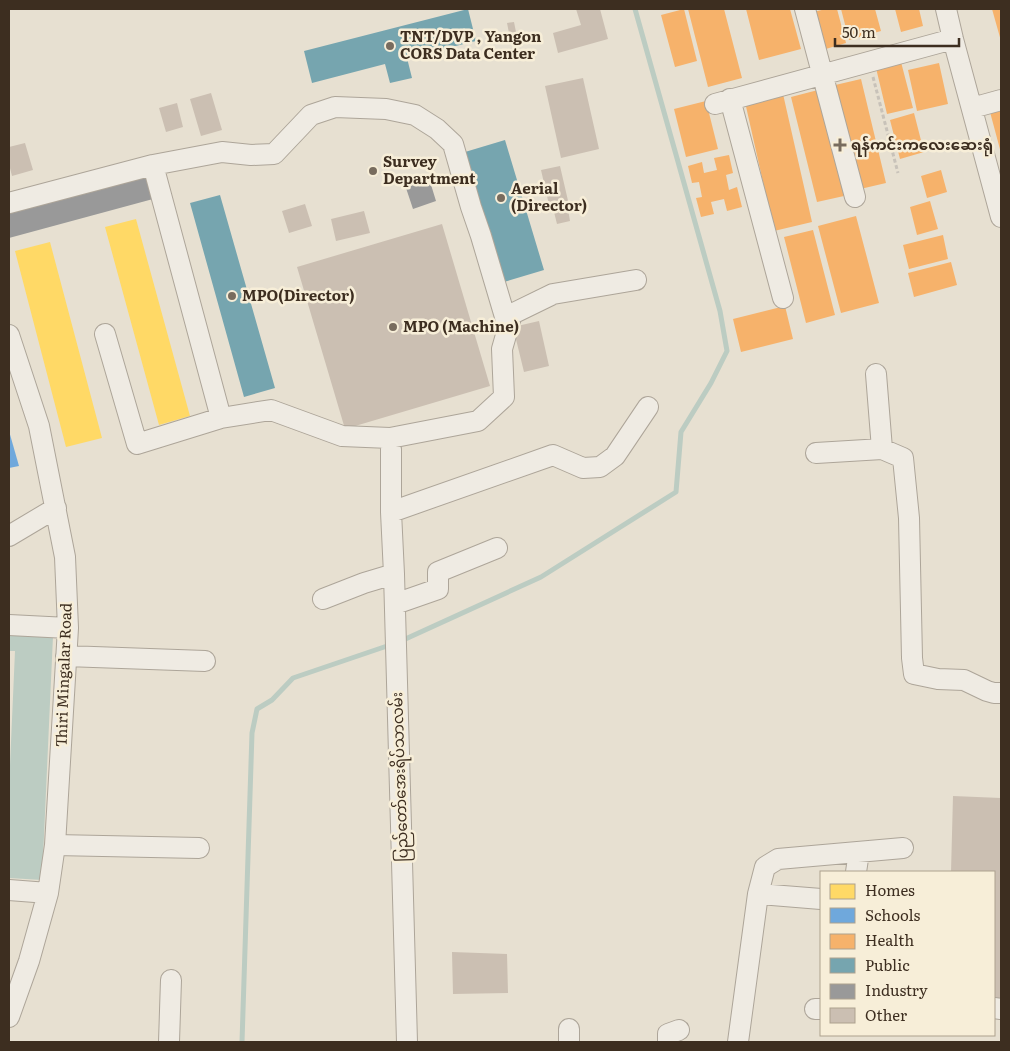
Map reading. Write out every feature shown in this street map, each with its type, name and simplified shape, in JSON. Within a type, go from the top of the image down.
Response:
[{"type":"street","points":[[805,9],[855,197]]},
{"type":"street","points":[[946,9],[1001,217]]},
{"type":"street","points":[[783,298],[723,102],[953,39]]},
{"type":"street","points":[[972,108],[1001,100]]},
{"type":"street","points":[[9,203],[153,165],[222,152],[251,155],[274,154],[311,115],[335,107],[386,110],[414,115],[437,129],[453,144],[508,327]]},
{"type":"street","points":[[153,165],[221,418]]},
{"type":"street","points":[[105,334],[137,444],[221,418],[271,410],[342,436],[390,438],[478,422],[504,397],[502,349],[512,314],[552,294],[636,280]]},
{"type":"street","name":"Thiri Mingalar Road","points":[[9,335],[39,426],[56,508],[65,557],[68,628],[56,845],[48,893],[29,962],[9,1017]]},
{"type":"street","points":[[876,374],[882,449]]},
{"type":"street","points":[[392,512],[552,455],[583,468],[600,467],[615,456],[648,407]]},
{"type":"street","name":"ပြည်တော်အေးရိပ်သာလမ်း","points":[[391,449],[407,1042]]},
{"type":"street","points":[[816,454],[882,449],[903,458],[909,518],[914,674],[964,680],[987,691],[1001,693]]},
{"type":"street","points":[[9,536],[56,508]]},
{"type":"street","points":[[395,604],[438,589],[438,572],[497,548]]},
{"type":"street","points":[[323,599],[394,574]]},
{"type":"street","points":[[9,625],[68,628]]},
{"type":"street","points":[[66,656],[205,661]]},
{"type":"street","points":[[56,845],[199,848]]},
{"type":"street","points":[[738,1042],[758,894],[765,867],[778,859],[902,848]]},
{"type":"street","points":[[856,871],[859,852]]},
{"type":"street","points":[[9,890],[48,893]]},
{"type":"street","points":[[758,894],[820,899]]},
{"type":"street","points":[[169,1042],[171,980]]},
{"type":"path","points":[[869,62],[898,173]]},
{"type":"shaded area","points":[[9,634],[53,636],[42,880],[9,878],[9,788],[15,651],[9,651]]},
{"type":"building: Homes","points":[[136,219],[190,416],[159,425],[105,227]]},
{"type":"building: Homes","points":[[50,242],[102,438],[66,447],[15,251]]},
{"type":"building: Schools","points":[[9,431],[19,466],[9,468]]},
{"type":"building: Health","points":[[684,9],[697,61],[675,67],[661,15]]},
{"type":"building: Health","points":[[688,9],[724,9],[742,78],[708,87]]},
{"type":"building: Health","points":[[746,9],[790,9],[801,49],[759,60]]},
{"type":"building: Health","points":[[826,9],[837,9],[846,43],[819,51],[809,13]]},
{"type":"building: Health","points":[[841,9],[875,9],[881,31],[849,40]]},
{"type":"building: Health","points":[[895,9],[919,9],[923,26],[901,32]]},
{"type":"building: Health","points":[[992,9],[1001,9],[1001,41]]},
{"type":"building: Health","points":[[901,62],[913,108],[887,114],[876,68]]},
{"type":"building: Health","points":[[939,63],[948,104],[917,111],[908,70]]},
{"type":"building: Health","points":[[861,79],[886,183],[856,190],[831,86]]},
{"type":"building: Health","points":[[818,90],[844,196],[817,202],[791,97]]},
{"type":"building: Health","points":[[783,94],[812,222],[774,231],[745,102]]},
{"type":"building: Health","points":[[706,101],[718,149],[686,157],[674,109]]},
{"type":"building: Health","points":[[1001,109],[1001,153],[990,112]]},
{"type":"building: Health","points":[[914,113],[924,152],[900,159],[890,120]]},
{"type":"building: Health","points":[[729,155],[733,173],[726,175],[729,190],[737,187],[742,207],[727,211],[724,199],[711,202],[714,214],[701,217],[696,198],[702,197],[699,182],[692,183],[688,166],[702,162],[704,173],[717,170],[714,158]]},
{"type":"building: Health","points":[[941,170],[947,192],[927,198],[921,176]]},
{"type":"building: Health","points":[[930,201],[938,229],[917,235],[910,207]]},
{"type":"building: Health","points":[[856,216],[879,303],[841,313],[818,226]]},
{"type":"building: Health","points":[[813,230],[835,315],[806,323],[784,237]]},
{"type":"building: Health","points":[[943,235],[948,259],[909,269],[903,245]]},
{"type":"building: Health","points":[[951,262],[957,285],[914,297],[908,273]]},
{"type":"building: Health","points":[[785,306],[793,339],[741,352],[733,319]]},
{"type":"building: Public","name":"TNT/DVP , Yangon CORS Data Center","points":[[468,9],[476,41],[407,58],[412,78],[390,83],[385,64],[312,83],[304,51]]},
{"type":"building: Public","name":"Aerial (Director)","points":[[505,140],[544,270],[504,282],[465,152]]},
{"type":"building: Public","name":"MPO(Director)","points":[[220,195],[275,388],[244,397],[190,203]]},
{"type":"building: Industry","points":[[428,175],[436,201],[413,209],[404,182]]},
{"type":"building: Industry","points":[[146,176],[153,199],[9,238],[9,212]]},
{"type":"building: Other","points":[[576,9],[600,9],[608,39],[558,53],[553,33],[581,25]]},
{"type":"building: Other","points":[[514,22],[516,32],[509,33],[507,23]]},
{"type":"building: Other","points":[[583,78],[599,149],[561,158],[545,86]]},
{"type":"building: Other","points":[[211,93],[222,130],[201,136],[190,99]]},
{"type":"building: Other","points":[[177,103],[183,127],[166,132],[159,108]]},
{"type":"building: Other","points":[[25,143],[33,170],[12,176],[9,164],[9,147]]},
{"type":"building: Other","points":[[560,166],[569,205],[550,209],[541,170]]},
{"type":"building: Other","points":[[305,204],[312,226],[289,233],[282,211]]},
{"type":"building: Other","points":[[568,209],[570,221],[557,224],[554,212]]},
{"type":"building: Other","points":[[364,211],[370,233],[336,241],[331,219]]},
{"type":"building: Other","name":"MPO (Machine)","points":[[442,224],[490,386],[345,429],[297,267]]},
{"type":"building: Other","points":[[539,321],[549,366],[524,372],[513,327]]},
{"type":"building: Other","points":[[953,796],[1001,798],[1001,1019],[995,1018],[995,871],[951,871]]},
{"type":"building: Other","points":[[452,952],[507,954],[508,993],[453,994]]},
{"type":"waterway","points":[[401,641],[541,577],[676,492],[681,432],[711,383],[727,351],[720,311],[635,9]]},
{"type":"waterway","points":[[242,1042],[252,733],[257,709],[272,700],[293,678],[390,645]]},
{"type":"place","name":"TNT/DVP , Yangon CORS Data Center","points":[[390,46]]},
{"type":"place","name":"ရန်ကင်းကလေးဆေးရုံ","points":[[840,145]]},
{"type":"place","name":"Survey Department","points":[[373,171]]},
{"type":"place","name":"Aerial (Director)","points":[[501,198]]},
{"type":"place","name":"MPO(Director)","points":[[232,296]]},
{"type":"place","name":"MPO (Machine)","points":[[393,327]]}]
